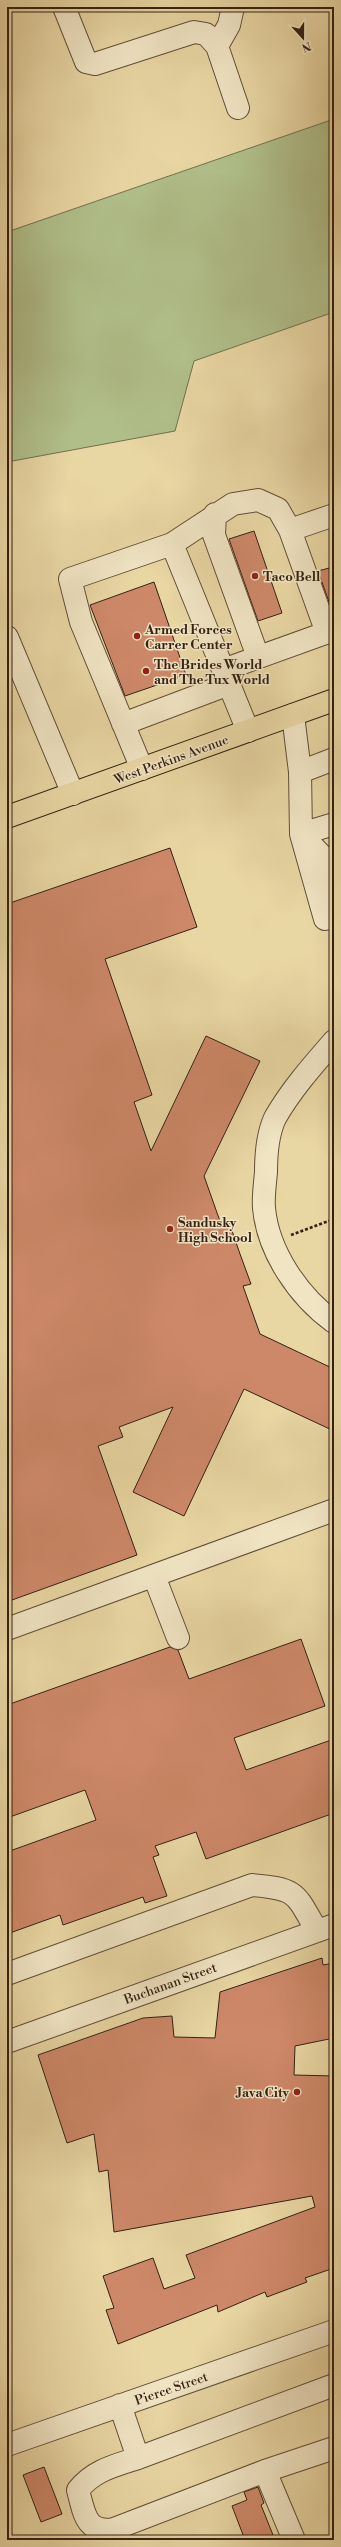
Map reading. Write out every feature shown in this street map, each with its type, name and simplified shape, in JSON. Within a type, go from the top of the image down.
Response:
[{"type":"main road","name":"West Perkins Avenue","points":[[7,817],[334,700]]},
{"type":"street","points":[[64,7],[86,62],[95,64],[194,32],[206,34],[217,46],[238,108]]},
{"type":"street","points":[[217,46],[229,25],[233,7]]},
{"type":"street","points":[[124,724],[226,677],[258,657],[330,632],[290,530],[278,508],[258,500],[233,504],[215,514],[172,544],[70,579],[81,622],[142,769]]},
{"type":"street","points":[[215,514],[214,535],[258,657]]},
{"type":"street","points":[[290,530],[334,515]]},
{"type":"street","points":[[172,544],[248,732]]},
{"type":"street","points":[[7,637],[73,794]]},
{"type":"street","points":[[294,715],[300,772],[301,834],[325,919],[334,916]]},
{"type":"street","points":[[300,772],[334,760]]},
{"type":"street","points":[[301,834],[334,824]]},
{"type":"street","points":[[301,834],[322,856],[334,889]]},
{"type":"street","points":[[334,1041],[297,1084],[275,1120],[266,1153],[264,1209],[273,1242],[290,1277],[315,1309],[334,1322]]},
{"type":"street","points":[[7,1629],[334,1510]]},
{"type":"street","points":[[154,1576],[178,1638]]},
{"type":"street","points":[[7,1974],[252,1885],[281,1888],[297,1896],[325,1928]]},
{"type":"street","name":"Buchanan Street","points":[[7,2042],[325,1928]]},
{"type":"street","name":"Pierce Street","points":[[7,2445],[334,2331]]},
{"type":"street","points":[[334,2385],[109,2468],[88,2478],[78,2490],[82,2508],[91,2526],[100,2531],[114,2529],[265,2470],[334,2448]]},
{"type":"street","points":[[120,2406],[138,2458]]},
{"type":"street","points":[[265,2470],[294,2540]]},
{"type":"path","points":[[273,1242],[334,1219]]},
{"type":"green space","points":[[334,119],[334,312],[194,361],[175,431],[7,462],[7,232]]},
{"type":"building","name":"Taco Bell","points":[[254,531],[282,613],[258,621],[229,539]]},
{"type":"building","points":[[329,568],[334,582],[334,616],[318,571]]},
{"type":"building","points":[[154,582],[186,675],[125,696],[90,605]]},
{"type":"building","name":"Sandusky High School","points":[[170,848],[197,927],[105,959],[152,1095],[134,1102],[151,1151],[206,1036],[260,1061],[204,1176],[221,1224],[229,1222],[251,1284],[243,1286],[260,1334],[334,1369],[334,1431],[244,1389],[184,1516],[133,1492],[173,1407],[119,1427],[123,1437],[98,1446],[137,1555],[12,1600],[7,1587],[7,904]]},
{"type":"building","points":[[301,1639],[325,1706],[234,1738],[246,1770],[334,1739],[334,1813],[206,1859],[196,1832],[155,1846],[159,1855],[153,1857],[167,1896],[145,1903],[143,1897],[63,1925],[60,1915],[7,1934],[7,1852],[96,1820],[85,1790],[7,1818],[7,1705],[170,1647],[178,1650],[189,1679]]},
{"type":"building","points":[[322,1958],[323,1965],[334,1963],[334,2038],[295,2046],[294,2075],[334,2076],[334,2268],[305,2278],[307,2282],[267,2297],[265,2292],[218,2312],[217,2305],[118,2344],[106,2310],[114,2308],[103,2276],[153,2258],[164,2289],[195,2278],[186,2255],[315,2207],[312,2196],[114,2232],[108,2170],[99,2172],[94,2134],[67,2143],[38,2055],[143,2018],[172,2016],[174,2037],[215,2038],[220,1992]]},
{"type":"building","points":[[44,2467],[62,2514],[41,2522],[23,2475]]},
{"type":"building","points":[[258,2487],[264,2503],[261,2505],[275,2540],[245,2540],[232,2506],[247,2500],[244,2492]]},
{"type":"place","name":"Taco Bell","points":[[255,576]]},
{"type":"place","name":"Armed Forces Carrer Center","points":[[137,636]]},
{"type":"place","name":"The Brides World and The Tux World","points":[[146,671]]},
{"type":"place","name":"Sandusky High School","points":[[170,1229]]},
{"type":"place","name":"Java City","points":[[297,2092]]}]
